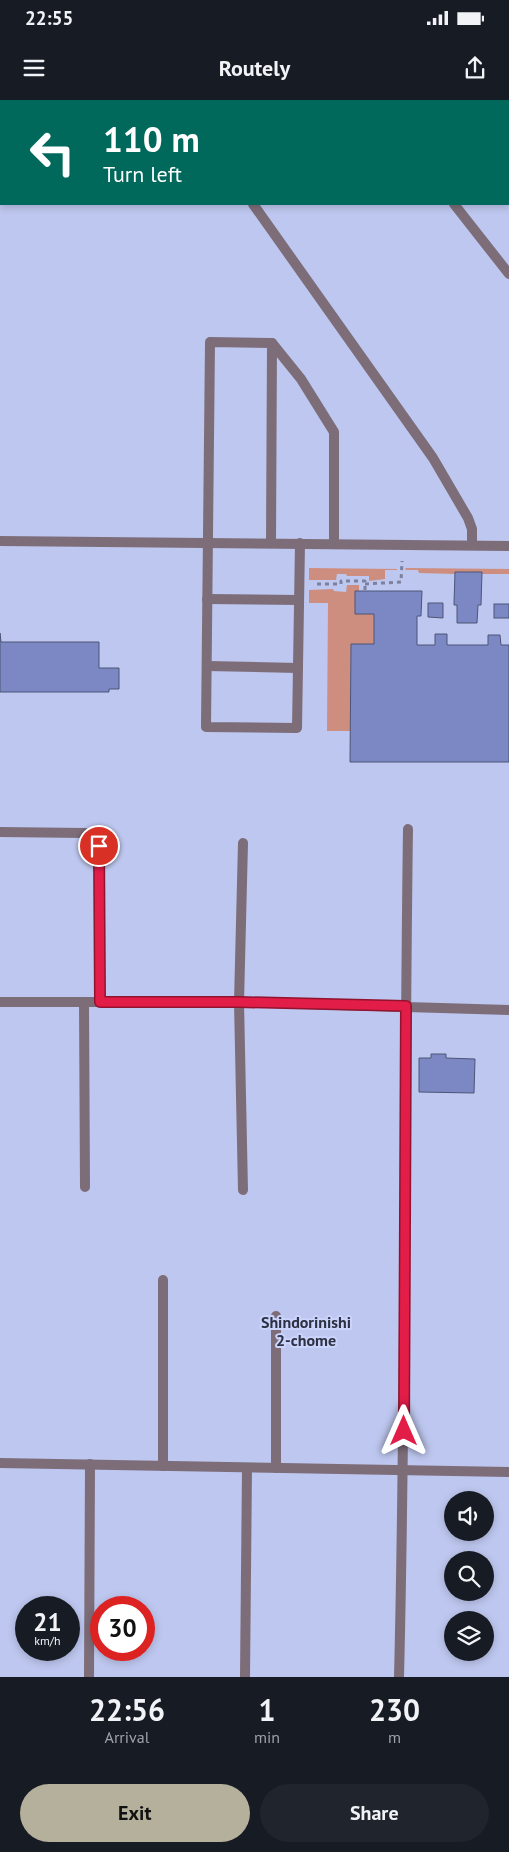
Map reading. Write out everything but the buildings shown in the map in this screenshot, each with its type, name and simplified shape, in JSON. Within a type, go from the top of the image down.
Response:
[{"type":"street","points":[[254,205],[433,458],[468,518],[472,529],[472,545]]},
{"type":"street","points":[[455,205],[509,274]]},
{"type":"street","points":[[300,543],[297,728],[206,727],[210,342],[272,344],[301,379],[334,432],[334,544]]},
{"type":"street","points":[[271,543],[272,344]]},
{"type":"street","points":[[0,541],[509,546]]},
{"type":"street","points":[[207,599],[299,600]]},
{"type":"street","points":[[207,666],[298,668]]},
{"type":"street","points":[[399,1677],[404,1470],[408,829]]},
{"type":"street","points":[[0,832],[85,833],[95,838],[99,846],[100,1002]]},
{"type":"street","points":[[243,843],[239,1002],[243,1190]]},
{"type":"street","points":[[0,1002],[239,1002],[509,1010]]},
{"type":"street","points":[[84,1002],[85,1187]]},
{"type":"street","points":[[163,1280],[163,1466]]},
{"type":"street","points":[[276,1316],[276,1468]]},
{"type":"street","points":[[0,1463],[509,1472]]},
{"type":"street","points":[[89,1677],[90,1464]]},
{"type":"street","points":[[245,1677],[247,1468]]},
{"type":"path","points":[[365,584],[401,582],[403,545]]},
{"type":"path","points":[[312,584],[341,584],[341,581],[365,581],[365,591]]},
{"type":"shaded area","points":[[309,568],[397,570],[385,570],[385,579],[369,581],[369,576],[347,576],[346,574],[337,574],[336,580],[309,580]]},
{"type":"shaded area","points":[[405,568],[509,569],[509,574],[482,574],[481,572],[455,572],[455,574],[419,573],[418,570],[406,570]]},
{"type":"shaded area","points":[[347,585],[359,585],[359,591],[355,591],[355,614],[374,614],[374,644],[351,644],[350,731],[327,731],[328,603],[309,603],[309,590],[333,589],[334,591],[346,592]]},
{"type":"district","name":"Shindorinishi 2-chome","points":[[306,1331]]},
{"type":"route","points":[[99,846],[100,1002],[239,1002],[406,1006],[404,1431]]}]
